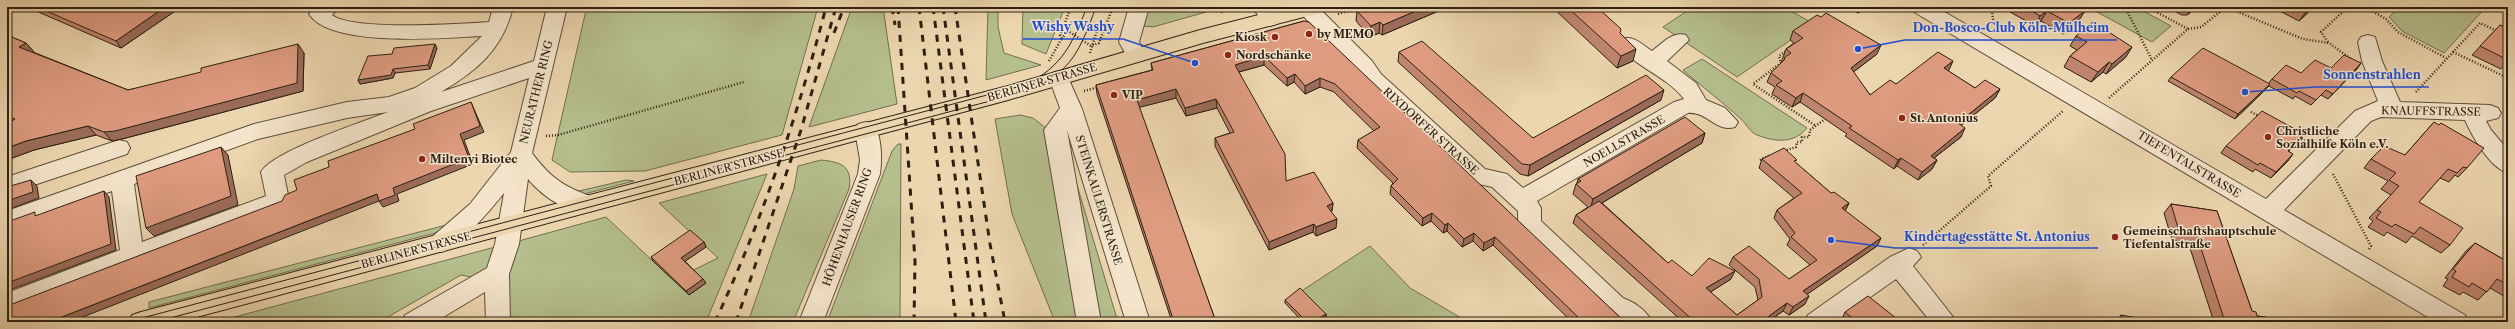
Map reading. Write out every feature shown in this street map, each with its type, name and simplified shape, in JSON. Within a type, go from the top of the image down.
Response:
[{"type":"main road","name":"BERLINER STRASSE","points":[[141,322],[866,130],[1054,70],[1136,55],[1267,13],[1312,8]]},
{"type":"street","points":[[329,7],[319,14],[329,23],[348,27],[390,30],[496,29]]},
{"type":"street","points":[[336,141],[422,94],[465,66],[489,42],[496,29],[503,7]]},
{"type":"street","name":"NEURATHER RING","points":[[492,319],[497,274],[507,244],[523,147],[557,7]]},
{"type":"street","points":[[1136,55],[1129,42],[1139,7]]},
{"type":"street","name":"TIEFENTALSTRASSE","points":[[1921,7],[2078,98],[2456,322]]},
{"type":"street","name":"RIXDORFER STRASSE","points":[[1312,8],[1365,66],[1374,79],[1478,176],[1499,180],[1530,208],[1529,224],[1615,305],[1626,309],[1640,322]]},
{"type":"street","points":[[1652,62],[1679,40]]},
{"type":"street","points":[[2368,42],[2372,61],[2402,109]]},
{"type":"street","points":[[1628,44],[1689,89],[1697,98],[1697,104],[1707,107],[1728,122]]},
{"type":"street","points":[[7,303],[278,200],[272,172],[299,156],[424,106],[542,66]]},
{"type":"street","name":"STEINKAULERSTRASSE","points":[[1054,70],[1071,110],[1138,322]]},
{"type":"street","points":[[7,220],[254,132],[347,110],[390,104],[422,94]]},
{"type":"street","name":"NOELLSTRASSE","points":[[1521,200],[1681,107],[1697,104]]},
{"type":"street","name":"KNAUFFSTRASSE","points":[[2268,211],[2363,116],[2378,108],[2481,113],[2482,134],[2508,166]]},
{"type":"street","points":[[1071,110],[1055,130],[1089,322]]},
{"type":"street","name":"HÖHENHAUSER RING","points":[[811,322],[869,174],[871,152],[866,130]]},
{"type":"street","points":[[440,243],[478,210],[523,147],[537,177],[552,191],[570,200],[588,204]]},
{"type":"street","points":[[7,186],[119,148]]},
{"type":"street","points":[[122,179],[132,255]]},
{"type":"street","points":[[1817,322],[1903,261],[1946,322]]},
{"type":"street","points":[[414,322],[497,274]]},
{"type":"path","points":[[1054,70],[1062,38],[1060,35],[1071,7]]},
{"type":"path","points":[[1091,46],[1099,43],[1107,18],[1113,7]]},
{"type":"path","points":[[1219,7],[1222,13]]},
{"type":"path","points":[[1337,7],[1343,13]]},
{"type":"path","points":[[2125,7],[2152,60]]},
{"type":"path","points":[[2147,7],[2188,29]]},
{"type":"path","points":[[2096,109],[2188,29],[2201,27],[2226,7],[2303,39],[2328,43]]},
{"type":"path","points":[[2348,7],[2321,32],[2328,43],[2357,63]]},
{"type":"path","points":[[2365,7],[2386,19],[2398,32],[2446,58]]},
{"type":"path","points":[[1062,38],[1068,31],[1072,22]]},
{"type":"path","points":[[2402,109],[2446,58],[2480,23],[2501,33]]},
{"type":"path","points":[[1090,52],[1098,27]]},
{"type":"path","points":[[1068,31],[1091,46]]},
{"type":"path","points":[[1794,46],[1779,56],[1781,63],[1753,84],[1816,126]]},
{"type":"path","points":[[2452,52],[2508,78]]},
{"type":"path","points":[[523,147],[558,135],[744,82]]},
{"type":"path","points":[[1903,261],[1991,186],[1988,176],[2078,98]]},
{"type":"path","points":[[2251,112],[2265,119]]},
{"type":"path","points":[[1778,152],[1796,147],[1797,142],[1802,142],[1802,137],[1809,137],[1810,130],[1833,113]]},
{"type":"path","points":[[2292,134],[2323,155],[2371,246],[2359,264]]},
{"type":"path","points":[[1760,160],[1772,154]]},
{"type":"green space","points":[[589,7],[818,7],[782,135],[645,171],[570,172],[552,160],[586,10]]},
{"type":"green space","points":[[852,7],[883,7],[897,104],[809,127]]},
{"type":"green space","points":[[988,7],[998,7],[998,27],[1004,53],[1041,65],[986,80]]},
{"type":"green space","points":[[1023,7],[1065,7],[1046,54],[1022,44]]},
{"type":"green space","points":[[1149,7],[1212,8],[1206,12],[1153,27],[1142,26]]},
{"type":"green space","points":[[1693,7],[1784,7],[1814,24],[1737,77],[1663,27]]},
{"type":"green space","points":[[2088,7],[2136,7],[2171,26],[2152,42]]},
{"type":"green space","points":[[2399,7],[2486,7],[2444,53],[2402,31],[2389,17]]},
{"type":"green space","points":[[1702,59],[1807,128],[1796,137],[1784,140],[1771,139],[1755,134],[1735,113],[1683,70]]},
{"type":"green space","points":[[1020,115],[1033,118],[1064,142],[1118,322],[1055,322],[1012,214],[995,119]]},
{"type":"green space","points":[[898,144],[901,144],[900,322],[827,322],[892,151]]},
{"type":"green space","points":[[821,160],[840,164],[847,170],[850,181],[849,189],[793,322],[748,322],[794,189],[798,166]]},
{"type":"green space","points":[[767,174],[706,322],[505,322],[503,283],[515,242],[606,217],[673,280],[718,258],[659,203]]},
{"type":"green space","points":[[626,180],[634,181],[584,194],[575,192]]},
{"type":"green space","points":[[454,223],[435,233],[149,308],[149,302]]},
{"type":"green space","points":[[499,246],[481,279],[461,275],[379,322],[216,322]]},
{"type":"green space","points":[[1370,246],[1410,288],[1468,322],[1318,322],[1300,292]]},
{"type":"building","points":[[37,7],[165,7],[116,41]]},
{"type":"building","points":[[1366,7],[1425,7],[1383,25],[1380,22],[1371,26],[1357,11]]},
{"type":"building","points":[[1567,7],[1597,7],[1621,29],[1620,33],[1636,49],[1621,56]]},
{"type":"building","points":[[2025,7],[2078,7],[2085,11],[2069,23],[2047,11],[2040,16]]},
{"type":"building","points":[[1826,13],[1881,45],[1851,68],[1870,95],[1890,80],[1896,84],[1938,52],[1953,61],[1944,68],[1975,88],[1985,80],[2000,89],[1958,123],[1965,128],[1931,156],[1937,160],[1922,172],[1901,158],[1898,160],[1849,128],[1852,126],[1803,93],[1796,98],[1776,85],[1782,81],[1771,73],[1785,59],[1784,58],[1791,53],[1786,49],[1803,38],[1793,31],[1817,15],[1821,17]]},
{"type":"building","points":[[1304,21],[1309,22],[1625,322],[1574,322],[1579,318],[1495,237],[1484,243],[1474,233],[1464,239],[1448,223],[1445,225],[1432,213],[1423,218],[1391,186],[1398,179],[1358,140],[1380,127],[1335,84],[1320,78],[1305,86],[1295,74],[1287,78],[1264,56],[1235,65],[1285,154],[1286,181],[1314,172],[1333,203],[1327,206],[1337,219],[1316,227],[1314,224],[1269,242],[1215,138],[1234,132],[1216,99],[1185,108],[1176,89],[1137,100],[1216,322],[1174,322],[1096,85],[1153,70],[1151,63]]},
{"type":"building","points":[[2093,22],[2132,47],[2112,64],[2109,62],[2098,72],[2070,56],[2087,42],[2076,36]]},
{"type":"building","points":[[2500,25],[2508,29],[2508,60],[2480,46]]},
{"type":"building","points":[[7,35],[26,43],[19,47],[128,90],[201,72],[201,68],[298,44],[297,83],[115,131],[104,132],[88,126],[26,141],[7,148],[7,124],[15,119],[7,116]]},
{"type":"building","points":[[1422,41],[1533,138],[1646,75],[1664,90],[1530,165],[1522,164],[1399,52]]},
{"type":"building","points":[[435,44],[428,65],[393,69],[391,75],[358,80],[368,56],[392,54],[394,48]]},
{"type":"building","points":[[2203,48],[2270,84],[2238,114],[2171,77]]},
{"type":"building","points":[[2344,55],[2361,63],[2333,94],[2326,90],[2316,100],[2299,91],[2297,93],[2272,79],[2286,65],[2301,73],[2315,60],[2331,68]]},
{"type":"building","points":[[471,102],[480,126],[460,134],[469,158],[393,188],[395,195],[379,201],[377,194],[49,322],[7,322],[7,306],[282,201],[285,195],[297,190],[294,180],[329,167],[328,161],[415,129],[413,124]]},
{"type":"building","points":[[2262,111],[2304,134],[2288,151],[2293,154],[2276,172],[2260,163],[2258,165],[2226,146]]},
{"type":"building","points":[[1685,117],[1705,133],[1593,199],[1576,184],[1581,181],[1578,179]]},
{"type":"building","points":[[2434,122],[2439,125],[2441,123],[2484,148],[2467,168],[2463,167],[2457,173],[2448,169],[2419,202],[2463,228],[2450,245],[2420,227],[2414,234],[2395,224],[2392,227],[2376,218],[2381,212],[2377,210],[2399,186],[2389,180],[2396,173],[2371,159],[2384,146],[2405,155]]},
{"type":"building","points":[[221,147],[231,196],[146,228],[136,176]]},
{"type":"building","points":[[1784,148],[1797,160],[1794,161],[1831,193],[1834,192],[1849,203],[1842,208],[1881,238],[1803,291],[1809,296],[1793,307],[1787,303],[1761,322],[1695,322],[1576,215],[1599,201],[1668,263],[1672,260],[1692,276],[1709,258],[1735,271],[1706,288],[1737,315],[1762,297],[1759,279],[1733,257],[1749,246],[1789,279],[1817,260],[1791,237],[1795,233],[1777,210],[1802,193],[1762,159]]},
{"type":"building","points":[[31,180],[33,192],[7,201],[7,187]]},
{"type":"building","points":[[104,191],[111,244],[7,283],[7,222],[35,212],[35,216]]},
{"type":"building","points":[[2171,204],[2217,211],[2252,311],[2256,312],[2257,316],[2300,322],[2225,322],[2196,233],[2179,231]]},
{"type":"building","points":[[690,230],[704,242],[681,258],[703,279],[686,291],[651,257]]},
{"type":"building","points":[[2475,243],[2508,262],[2508,285],[2497,279],[2487,292],[2472,283],[2469,287],[2452,277],[2456,271],[2453,269]]},
{"type":"building","points":[[1300,288],[1326,314],[1313,322],[1307,322],[1285,300]]},
{"type":"building","points":[[1868,296],[1901,322],[1857,322],[1845,312]]},
{"type":"building","points":[[2121,315],[2138,318],[2139,322],[2123,322]]},
{"type":"building","points":[[2331,318],[2356,322],[2333,322]]},
{"type":"tram line","points":[[127,322],[1025,85],[1049,70],[1065,53],[1087,7]]},
{"type":"tram line","points":[[155,322],[1028,91],[1043,84],[1065,67],[1085,36],[1096,7]]},
{"type":"railway","points":[[715,322],[748,245],[778,167],[826,7]]},
{"type":"railway","points":[[736,322],[801,130],[836,7]]},
{"type":"railway","points":[[834,33],[844,7]]},
{"type":"railway","points":[[892,7],[895,25]]},
{"type":"railway","points":[[898,7],[915,261],[914,322]]},
{"type":"railway","points":[[919,7],[956,322]]},
{"type":"railway","points":[[933,7],[974,322]]},
{"type":"railway","points":[[943,7],[986,322]]},
{"type":"railway","points":[[955,7],[990,244],[1005,322]]},
{"type":"place","name":"by MEMO","points":[[1309,34]]},
{"type":"place","name":"Kiosk","points":[[1275,37]]},
{"type":"place","name":"Don-Bosco-Club Köln-Mülheim","points":[[1858,49]]},
{"type":"place","name":"Nordschänke","points":[[1228,55]]},
{"type":"place","name":"Wishy Washy","points":[[1195,63]]},
{"type":"place","name":"Sonnenstrahlen","points":[[2245,92]]},
{"type":"place","name":"VIP","points":[[1114,95]]},
{"type":"place","name":"St. Antonius","points":[[1902,118]]},
{"type":"place","name":"Christliche Sozialhilfe Köln e.V.","points":[[2268,137]]},
{"type":"place","name":"Miltenyi Biotec","points":[[422,159]]},
{"type":"place","name":"Gemeinschaftshauptschule Tiefentalstraße","points":[[2115,237]]},
{"type":"place","name":"Kindertagesstätte St. Antonius","points":[[1831,240]]}]
